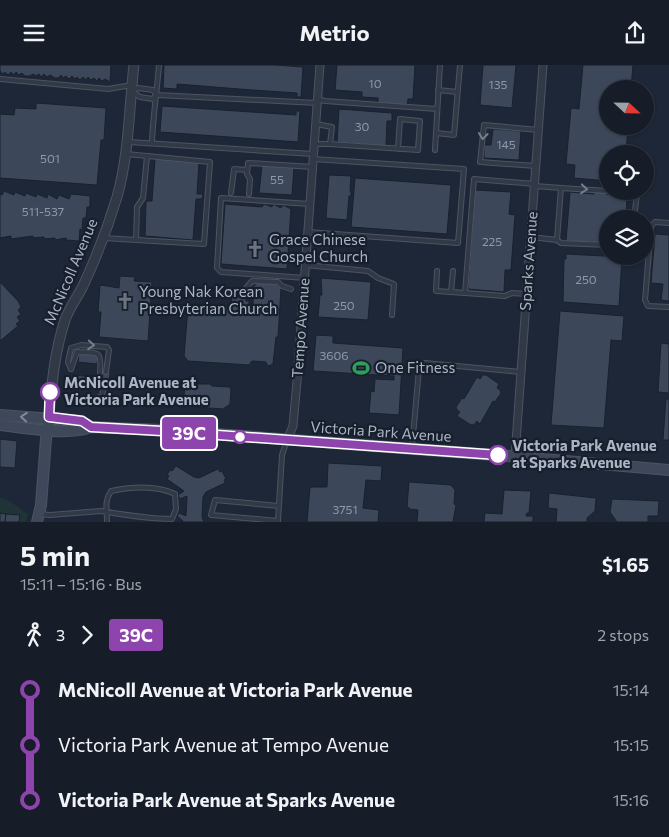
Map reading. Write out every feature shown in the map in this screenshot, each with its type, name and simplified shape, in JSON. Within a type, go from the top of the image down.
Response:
[{"type":"main road","name":"Victoria Park Avenue","points":[[0,415],[49,417],[82,421],[91,427]]},
{"type":"main road","name":"McNicoll Avenue","points":[[38,518],[49,417]]},
{"type":"main road","name":"Victoria Park Avenue","points":[[0,425],[47,430],[81,431],[91,427],[162,431],[669,470]]},
{"type":"street","name":"McNicoll Avenue","points":[[49,417],[51,378],[58,343],[66,318],[82,287],[103,238],[117,196],[125,154],[134,65]]},
{"type":"street","name":"Tempo Avenue","points":[[287,440],[292,426],[294,409],[320,65]]},
{"type":"street","name":"Sparks Avenue","points":[[515,457],[527,294],[534,238],[536,166],[544,65]]},
{"type":"lane","points":[[152,142],[159,65]]},
{"type":"lane","points":[[434,150],[440,65]]},
{"type":"lane","points":[[436,133],[454,135],[460,65]]},
{"type":"lane","points":[[0,79],[108,89],[138,88],[153,90],[157,95]]},
{"type":"lane","points":[[131,88],[140,97],[153,99],[157,95],[317,101],[437,109]]},
{"type":"lane","points":[[438,90],[458,92]]},
{"type":"lane","points":[[314,144],[330,144],[398,149],[418,150],[420,121],[400,119],[398,149]]},
{"type":"lane","points":[[316,124],[332,127],[330,144]]},
{"type":"lane","points":[[536,166],[480,162],[484,125],[539,131]]},
{"type":"lane","points":[[126,142],[152,142],[464,169],[458,243],[308,232]]},
{"type":"lane","points":[[103,238],[204,244],[210,162],[125,154]]},
{"type":"lane","points":[[136,240],[137,207],[143,198],[146,156]]},
{"type":"lane","points":[[249,193],[248,163],[313,167]]},
{"type":"lane","points":[[232,193],[234,169],[247,170]]},
{"type":"lane","points":[[465,293],[474,179],[599,190]]},
{"type":"lane","points":[[557,240],[561,188]]},
{"type":"lane","points":[[305,278],[221,272],[217,268],[221,199],[310,204]]},
{"type":"lane","points":[[669,223],[655,223],[651,226],[645,300],[648,306],[669,307]]},
{"type":"lane","points":[[534,238],[557,240],[561,243],[599,245]]},
{"type":"lane","points":[[306,265],[368,271],[394,285],[392,315]]},
{"type":"lane","points":[[437,271],[436,291],[505,296],[512,293],[527,294]]},
{"type":"lane","points":[[451,292],[452,271]]},
{"type":"lane","points":[[246,288],[252,281],[256,281],[278,282],[282,286],[291,289]]},
{"type":"lane","points":[[100,373],[101,359],[97,353],[77,352],[71,369],[68,362],[71,348],[81,345],[107,347],[109,350],[106,372]]},
{"type":"lane","points":[[412,449],[421,364],[521,372]]},
{"type":"lane","points":[[93,399],[102,397],[104,386]]},
{"type":"lane","points":[[279,506],[215,500],[211,515],[278,522],[279,506],[282,455],[287,440]]},
{"type":"lane","points":[[38,518],[50,515],[101,511],[107,512],[143,519],[172,519],[176,509],[175,494],[169,491],[133,487],[110,491],[106,499],[107,512],[107,522]]},
{"type":"green space","points":[[0,498],[11,502],[28,514],[26,522],[20,522],[20,515],[0,514]]},
{"type":"building","points":[[0,65],[111,65],[110,82],[105,79],[102,81],[99,78],[97,81],[94,78],[91,80],[88,77],[86,80],[83,77],[80,80],[77,77],[75,79],[72,76],[69,79],[66,76],[63,78],[61,75],[55,78],[50,75],[47,77],[44,74],[41,77],[39,74],[36,76],[33,74],[25,76],[22,73],[19,75],[16,72],[14,75],[11,72],[8,75],[0,71]]},
{"type":"building","points":[[164,65],[275,65],[303,67],[301,97],[297,97],[297,93],[177,84],[177,89],[163,88]]},
{"type":"building","points":[[337,65],[415,65],[413,99],[408,99],[407,105],[378,103],[378,98],[362,97],[362,92],[335,90]]},
{"type":"building","points":[[483,65],[516,65],[512,108],[480,105]]},
{"type":"building","points":[[583,65],[633,65],[632,80],[599,80],[599,135],[627,135],[627,145],[599,145],[599,180],[574,178],[575,165],[566,164],[571,108],[579,109]]},
{"type":"building","points":[[36,103],[106,108],[104,140],[101,140],[97,185],[0,178],[0,114],[14,115],[15,108],[36,109]]},
{"type":"building","points":[[162,106],[296,115],[296,111],[300,111],[298,142],[160,132]]},
{"type":"building","points":[[339,109],[392,113],[392,121],[387,121],[386,146],[337,142]]},
{"type":"building","points":[[493,129],[521,131],[519,160],[484,158],[484,145],[491,145]]},
{"type":"building","points":[[155,159],[199,162],[197,194],[203,194],[202,199],[196,199],[193,240],[145,236],[146,201],[152,201]]},
{"type":"building","points":[[262,165],[294,167],[292,195],[259,193]]},
{"type":"building","points":[[329,175],[351,176],[351,196],[349,196],[347,220],[326,218]]},
{"type":"building","points":[[355,178],[451,185],[447,234],[351,227]]},
{"type":"building","points":[[475,190],[511,192],[509,214],[515,215],[511,270],[505,270],[504,292],[468,289]]},
{"type":"building","points":[[4,191],[14,195],[15,192],[25,196],[26,193],[36,197],[37,194],[47,198],[48,194],[57,199],[59,195],[69,199],[71,194],[90,196],[90,207],[87,207],[86,218],[83,218],[79,241],[66,240],[66,238],[55,240],[55,238],[44,239],[44,237],[33,238],[33,236],[11,239],[11,236],[0,238],[0,194],[2,195]]},
{"type":"building","points":[[594,191],[599,191],[599,200],[627,200],[626,210],[599,210],[599,243],[566,241],[570,192],[594,194]]},
{"type":"building","name":"Grace Chinese Gospel Church","points":[[225,204],[262,207],[264,204],[272,207],[273,204],[281,208],[283,205],[291,209],[287,269],[221,264]]},
{"type":"building","points":[[655,234],[669,235],[669,301],[661,300],[663,284],[651,283],[652,265],[654,265]]},
{"type":"building","points":[[566,254],[599,256],[599,265],[622,265],[619,306],[563,302],[564,259],[566,259]]},
{"type":"building","name":"Young Nak Korean Presbyterian Church","points":[[120,276],[135,277],[134,281],[152,282],[148,341],[99,337],[101,312],[98,312],[100,285],[119,288]]},
{"type":"building","points":[[321,278],[371,282],[368,320],[318,317],[320,295],[322,295]]},
{"type":"building","points":[[0,282],[18,301],[21,307],[18,310],[21,314],[17,317],[20,321],[16,324],[18,326],[0,341]]},
{"type":"building","points":[[258,282],[275,283],[281,288],[278,337],[276,337],[273,364],[269,366],[266,362],[252,361],[249,365],[188,361],[184,356],[188,308],[193,304],[231,307],[232,296],[246,298],[249,304],[253,304],[254,286]]},
{"type":"building","points":[[560,311],[624,316],[622,341],[611,340],[604,428],[551,425]]},
{"type":"building","points":[[316,335],[333,336],[333,343],[403,348],[399,415],[369,413],[371,391],[374,392],[375,379],[394,380],[394,376],[313,371]]},
{"type":"building","points":[[661,343],[669,344],[669,393],[658,392]]},
{"type":"building","points":[[79,353],[98,355],[97,364],[78,362]]},
{"type":"building","points":[[103,371],[110,372],[109,386],[102,386]]},
{"type":"building","points":[[71,375],[97,377],[96,389],[70,387]]},
{"type":"building","points":[[483,375],[499,384],[497,388],[501,393],[495,402],[493,401],[480,424],[477,421],[474,425],[471,425],[457,416],[460,412],[456,407],[462,398],[464,399],[477,377],[480,379]]},
{"type":"building","points":[[187,384],[210,384],[212,386],[230,387],[230,404],[223,409],[183,406],[185,386]]},
{"type":"building","points":[[666,399],[669,399],[669,440],[663,440]]},
{"type":"building","points":[[0,439],[17,441],[15,468],[0,467]]},
{"type":"building","points":[[328,463],[382,466],[381,481],[366,480],[363,508],[379,510],[378,522],[307,522],[310,487],[327,487]]},
{"type":"building","points":[[176,466],[199,478],[218,469],[220,472],[222,471],[226,479],[224,480],[225,483],[206,492],[203,497],[202,517],[204,522],[181,522],[183,521],[177,516],[179,513],[186,516],[187,496],[180,499],[178,495],[184,491],[167,479],[170,470],[172,471]]},
{"type":"building","points":[[409,482],[451,485],[455,490],[454,504],[456,505],[453,522],[417,522],[418,510],[410,509],[407,506]]},
{"type":"building","points":[[504,490],[531,491],[529,513],[526,516],[533,516],[533,522],[484,522],[485,513],[502,514]]},
{"type":"building","points":[[549,493],[596,498],[595,511],[587,518],[587,522],[556,522],[557,509],[548,508]]},
{"type":"building","points":[[612,499],[659,501],[658,516],[648,516],[648,522],[617,522],[610,512]]},
{"type":"building","points":[[0,513],[6,514],[5,522],[0,522]]},
{"type":"building","points":[[6,514],[20,515],[19,522],[5,522]]},
{"type":"bus line","name":"39C","points":[[50,392],[49,417],[82,421],[91,427],[498,455]]},
{"type":"place","name":"Grace Chinese Gospel Church","points":[[255,249]]},
{"type":"place","name":"Young Nak Korean Presbyterian Church","points":[[125,301]]},
{"type":"place","name":"One Fitness","points":[[361,368]]},
{"type":"place","name":"McNicoll Avenue at Victoria Park Avenue","points":[[50,392]]},
{"type":"place","name":"Victoria Park Avenue at Sparks Avenue","points":[[498,455]]}]
